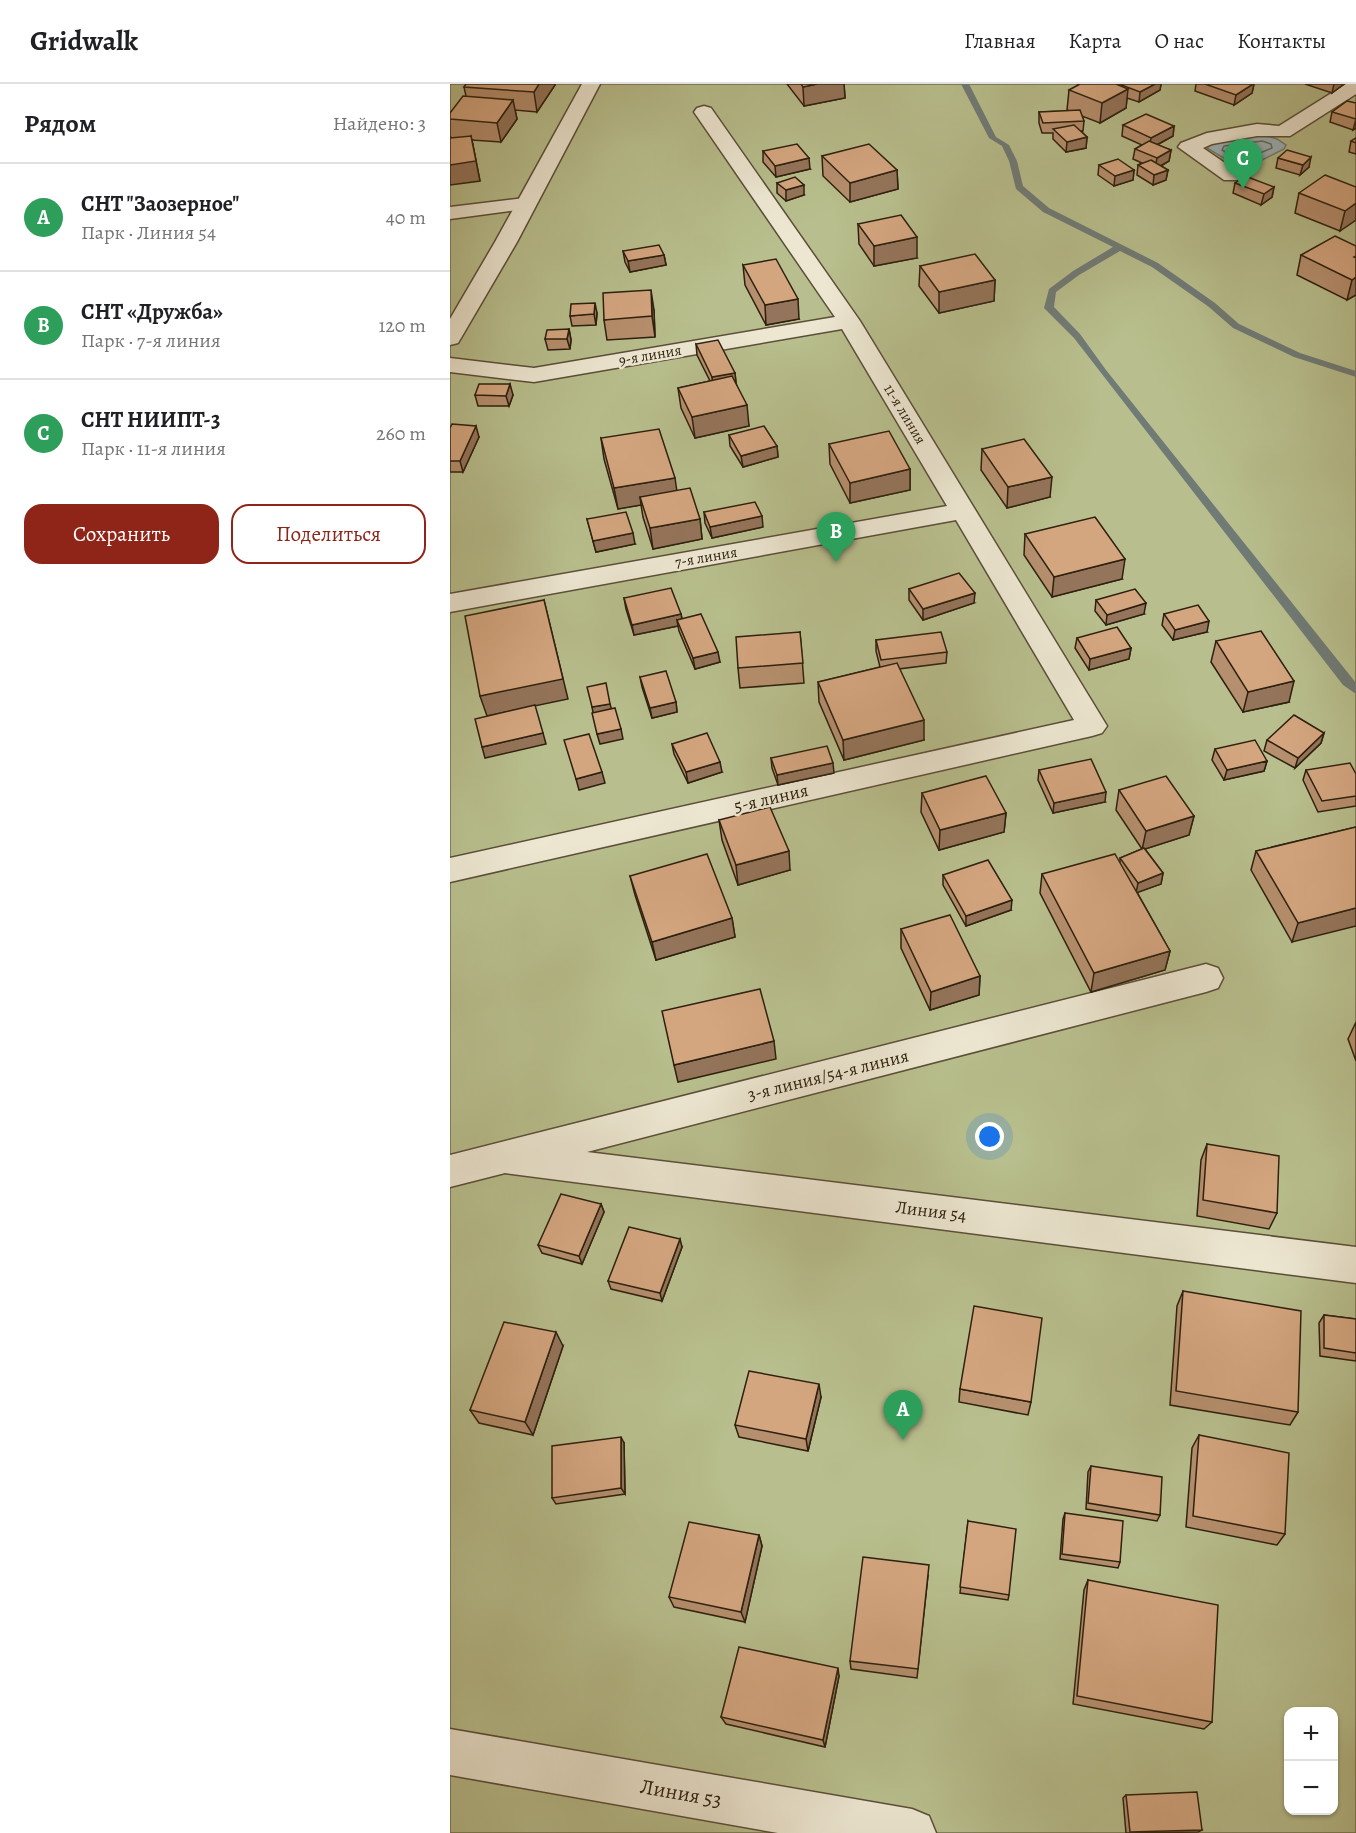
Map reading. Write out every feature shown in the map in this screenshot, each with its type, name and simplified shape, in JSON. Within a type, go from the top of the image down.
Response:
[{"type":"street","points":[[450,338],[591,84]]},
{"type":"street","points":[[1231,176],[1188,147],[1207,139],[1257,130],[1283,132],[1356,86]]},
{"type":"street","name":"11-я линия","points":[[704,112],[849,321],[1092,726]]},
{"type":"street","points":[[450,213],[525,204]]},
{"type":"street","name":"9-я линия","points":[[450,365],[534,375],[849,321]]},
{"type":"street","name":"7-я линия","points":[[450,603],[963,511]]},
{"type":"street","name":"5-я линия","points":[[450,870],[1092,726]]},
{"type":"street","name":"3-я линия/54-я линия","points":[[450,1171],[1206,978]]},
{"type":"street","name":"Линия 54","points":[[507,1158],[1356,1265]]},
{"type":"street","name":"Линия 53","points":[[450,1752],[912,1833]]},
{"type":"green space","points":[[450,84],[1356,84],[1356,1833],[450,1833]]},
{"type":"water","points":[[1263,135],[1277,139],[1286,145],[1284,149],[1252,165],[1240,168],[1207,148],[1217,141]]},
{"type":"building","points":[[466,84],[539,84],[534,92],[464,87]]},
{"type":"building","points":[[801,84],[817,84],[803,87]]},
{"type":"building","points":[[1080,84],[1116,84],[1128,89],[1102,103],[1069,90]]},
{"type":"building","points":[[1119,84],[1155,84],[1140,92]]},
{"type":"building","points":[[1205,84],[1253,84],[1236,95]]},
{"type":"building","points":[[463,96],[513,100],[497,123],[450,119],[450,113]]},
{"type":"building","points":[[1347,101],[1356,103],[1356,119],[1332,112]]},
{"type":"building","points":[[1080,110],[1084,121],[1043,123],[1039,112]]},
{"type":"building","points":[[1146,114],[1174,126],[1151,138],[1123,125]]},
{"type":"building","points":[[1074,125],[1087,137],[1067,142],[1053,129]]},
{"type":"building","points":[[471,136],[476,161],[450,165],[450,138]]},
{"type":"building","points":[[1149,141],[1171,150],[1157,158],[1135,149]]},
{"type":"building","points":[[797,144],[809,158],[775,166],[763,151]]},
{"type":"building","points":[[869,144],[897,170],[850,183],[822,156]]},
{"type":"building","points":[[1287,150],[1311,157],[1303,165],[1278,158]]},
{"type":"building","points":[[1118,159],[1134,170],[1115,176],[1099,165]]},
{"type":"building","points":[[1151,160],[1168,170],[1154,175],[1138,165]]},
{"type":"building","points":[[1325,175],[1356,187],[1356,203],[1345,211],[1299,193]]},
{"type":"building","points":[[1245,176],[1274,187],[1264,194],[1235,183]]},
{"type":"building","points":[[795,177],[804,185],[786,190],[777,183]]},
{"type":"building","points":[[901,215],[917,237],[874,246],[858,224]]},
{"type":"building","points":[[1335,236],[1356,246],[1354,257],[1356,258],[1356,277],[1352,280],[1301,255]]},
{"type":"building","points":[[659,245],[664,255],[628,261],[623,251]]},
{"type":"building","points":[[975,254],[995,280],[939,292],[920,266]]},
{"type":"building","points":[[776,259],[798,299],[765,305],[743,265]]},
{"type":"building","points":[[651,290],[652,316],[604,320],[603,293]]},
{"type":"building","points":[[595,303],[594,314],[570,316],[571,304]]},
{"type":"building","points":[[569,329],[567,339],[545,339],[547,330]]},
{"type":"building","points":[[718,340],[735,373],[712,377],[696,344]]},
{"type":"building","points":[[732,376],[747,405],[692,417],[678,388]]},
{"type":"building","points":[[479,384],[510,384],[506,396],[475,395]]},
{"type":"building","points":[[452,424],[476,426],[460,461],[450,461]]},
{"type":"building","points":[[764,426],[777,446],[741,456],[729,435]]},
{"type":"building","points":[[659,429],[675,478],[614,488],[601,438]]},
{"type":"building","points":[[889,431],[910,469],[850,483],[829,444]]},
{"type":"building","points":[[1024,439],[1052,477],[1008,487],[982,449]]},
{"type":"building","points":[[690,488],[700,519],[650,528],[640,497]]},
{"type":"building","points":[[755,502],[762,516],[710,527],[704,512]]},
{"type":"building","points":[[626,512],[633,533],[593,541],[587,519]]},
{"type":"building","points":[[1095,517],[1125,559],[1054,577],[1025,534]]},
{"type":"building","points":[[959,573],[975,593],[923,609],[909,589]]},
{"type":"building","points":[[671,588],[681,614],[632,625],[624,598]]},
{"type":"building","points":[[1135,589],[1146,603],[1107,615],[1096,600]]},
{"type":"building","points":[[544,600],[563,679],[480,696],[465,616]]},
{"type":"building","points":[[1198,605],[1209,621],[1175,630],[1164,614]]},
{"type":"building","points":[[701,614],[718,652],[693,658],[677,620]]},
{"type":"building","points":[[1117,627],[1131,648],[1090,659],[1077,638]]},
{"type":"building","points":[[1261,631],[1294,681],[1248,692],[1216,641]]},
{"type":"building","points":[[800,632],[803,663],[738,668],[736,637]]},
{"type":"building","points":[[941,632],[947,652],[881,660],[876,640]]},
{"type":"building","points":[[897,663],[924,720],[843,740],[818,682]]},
{"type":"building","points":[[666,671],[676,702],[650,708],[640,677]]},
{"type":"building","points":[[606,683],[610,704],[592,707],[587,687]]},
{"type":"building","points":[[535,705],[543,733],[482,747],[475,719]]},
{"type":"building","points":[[615,708],[621,729],[597,734],[592,713]]},
{"type":"building","points":[[1294,715],[1324,733],[1298,758],[1267,740]]},
{"type":"building","points":[[707,733],[720,762],[686,772],[672,744]]},
{"type":"building","points":[[589,734],[602,772],[576,779],[564,740]]},
{"type":"building","points":[[1255,740],[1267,761],[1227,770],[1215,749]]},
{"type":"building","points":[[827,746],[833,763],[777,775],[771,758]]},
{"type":"building","points":[[1091,759],[1106,792],[1054,803],[1039,770]]},
{"type":"building","points":[[1350,763],[1356,774],[1356,796],[1322,801],[1306,770]]},
{"type":"building","points":[[986,776],[1006,813],[940,830],[922,793]]},
{"type":"building","points":[[1166,776],[1194,816],[1146,831],[1119,790]]},
{"type":"building","points":[[770,807],[789,851],[736,865],[719,820]]},
{"type":"building","points":[[1356,827],[1356,908],[1298,923],[1256,851]]},
{"type":"building","points":[[1144,848],[1163,873],[1138,883],[1120,858]]},
{"type":"building","points":[[707,854],[732,918],[652,942],[630,876]]},
{"type":"building","points":[[1115,854],[1170,951],[1094,973],[1042,874]]},
{"type":"building","points":[[988,860],[1012,900],[966,916],[943,875]]},
{"type":"building","points":[[950,915],[980,976],[931,992],[901,929]]},
{"type":"building","points":[[760,989],[774,1041],[674,1065],[662,1011]]},
{"type":"building","points":[[1207,1144],[1279,1156],[1277,1213],[1203,1200]]},
{"type":"building","points":[[561,1194],[601,1204],[579,1256],[538,1245]]},
{"type":"building","points":[[629,1227],[680,1239],[660,1293],[608,1281]]},
{"type":"building","points":[[1183,1291],[1301,1311],[1298,1412],[1176,1391]]},
{"type":"building","points":[[974,1306],[1042,1318],[1031,1402],[960,1389]]},
{"type":"building","points":[[1324,1315],[1356,1319],[1356,1353],[1324,1348]]},
{"type":"building","points":[[504,1322],[556,1332],[525,1422],[470,1410]]},
{"type":"building","points":[[749,1371],[819,1384],[806,1439],[735,1425]]},
{"type":"building","points":[[1199,1435],[1289,1453],[1285,1534],[1193,1516]]},
{"type":"building","points":[[621,1437],[621,1488],[552,1498],[552,1446]]},
{"type":"building","points":[[1091,1466],[1162,1477],[1160,1515],[1088,1503]]},
{"type":"building","points":[[1065,1513],[1123,1521],[1120,1562],[1062,1554]]},
{"type":"building","points":[[968,1521],[1016,1529],[1009,1595],[960,1587]]},
{"type":"building","points":[[689,1522],[759,1535],[741,1612],[669,1597]]},
{"type":"building","points":[[863,1557],[929,1565],[918,1669],[850,1661]]},
{"type":"building","points":[[1088,1580],[1218,1605],[1212,1722],[1077,1696]]},
{"type":"building","points":[[739,1647],[838,1668],[823,1740],[721,1717]]},
{"type":"building","points":[[1197,1792],[1202,1830],[1130,1832],[1126,1795]]},
{"type":"waterway","points":[[965,84],[993,138],[1005,145],[1013,161],[1019,187],[1046,210],[1119,247]]},
{"type":"waterway","points":[[1119,247],[1155,265],[1212,305],[1236,326],[1297,355],[1356,374]]},
{"type":"waterway","points":[[1119,247],[1076,273],[1052,291],[1049,308],[1077,336],[1347,682],[1356,690]]},
{"type":"place","name":"СНТ НИИПТ-3","points":[[1243,189]]},
{"type":"place","name":"СНТ «Дружба»","points":[[836,562]]},
{"type":"place","name":"СНТ \"Заозерное\"","points":[[903,1440]]}]
